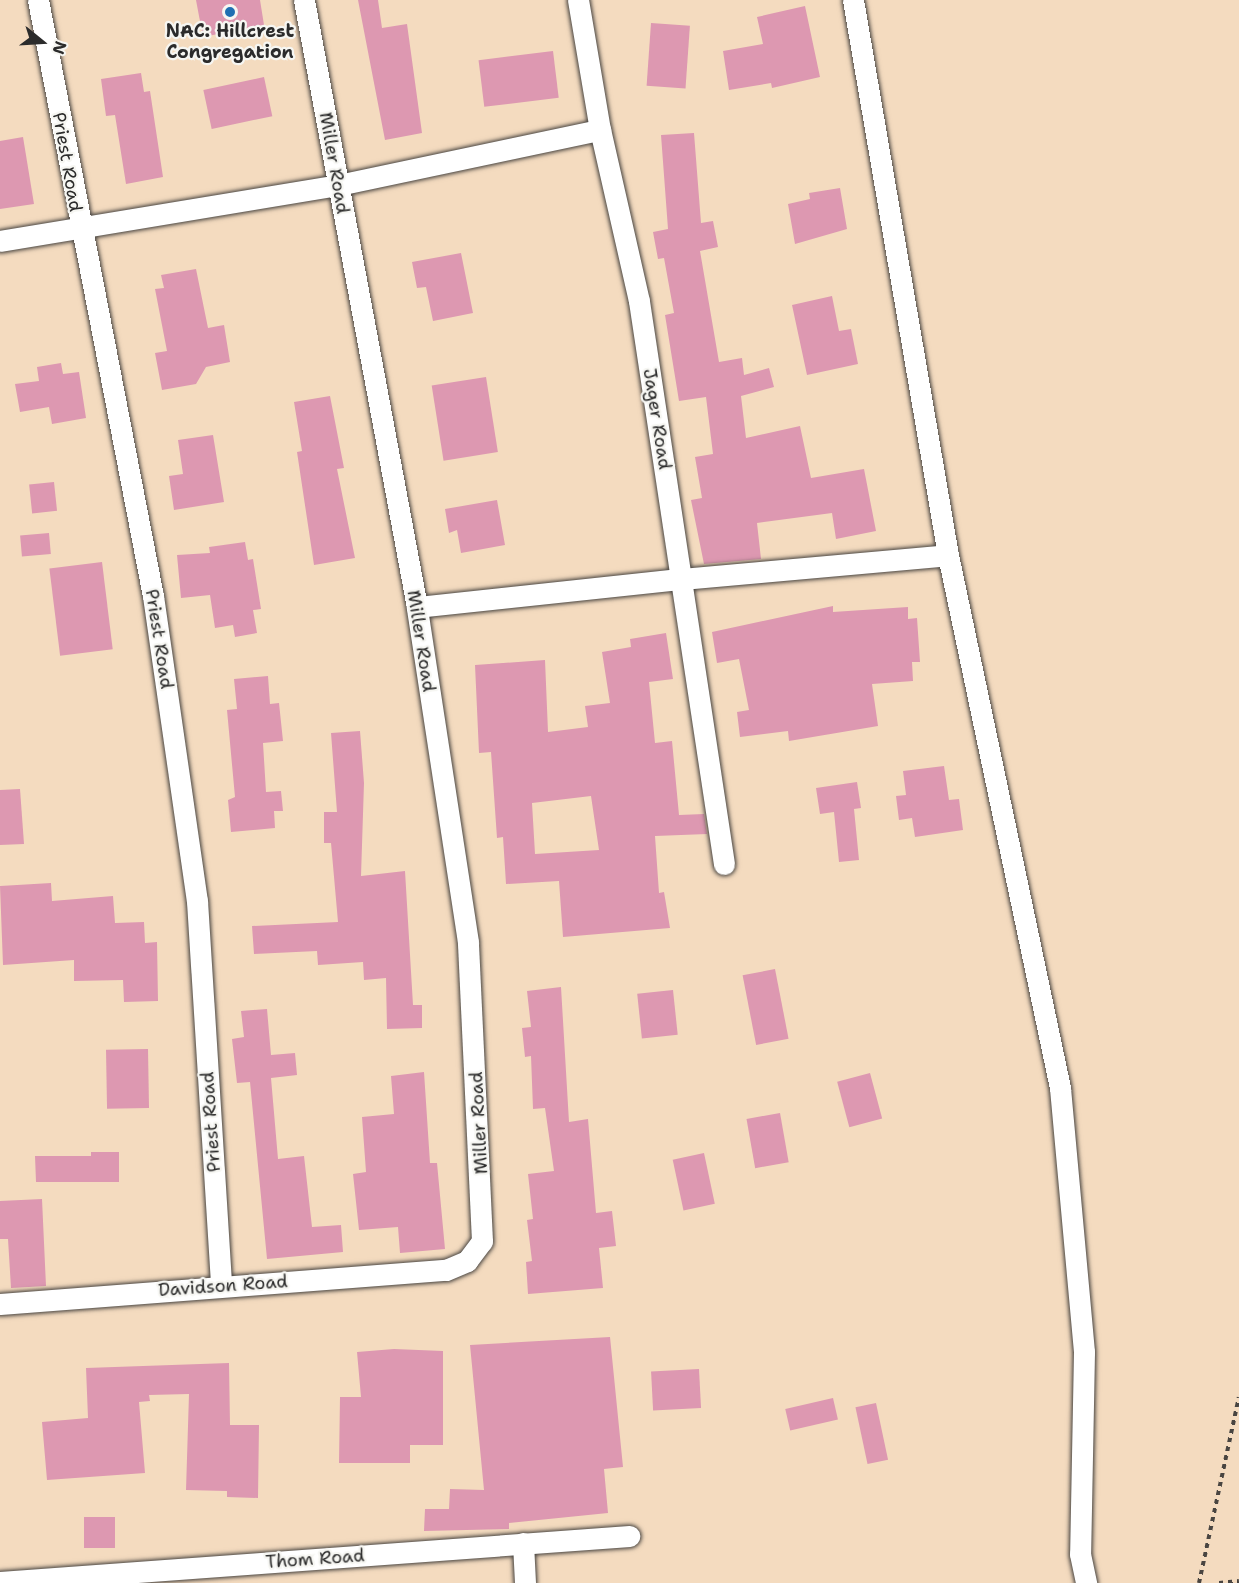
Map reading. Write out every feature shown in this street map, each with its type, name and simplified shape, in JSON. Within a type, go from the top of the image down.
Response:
[{"type":"street","name":"Priest Road","points":[[38,0],[79,228],[153,596],[197,901],[221,1285]]},
{"type":"street","name":"Miller Road","points":[[304,0],[417,607],[468,942],[484,1218],[482,1241],[467,1261],[446,1270]]},
{"type":"street","name":"Jager Road","points":[[578,0],[600,130],[639,301],[723,864]]},
{"type":"street","points":[[853,0],[948,555],[1059,1088],[1084,1352],[1080,1554],[1086,1583]]},
{"type":"street","points":[[0,241],[338,185],[600,130]]},
{"type":"street","points":[[417,607],[681,579],[948,555]]},
{"type":"street","name":"Davidson Road","points":[[0,1304],[221,1285],[446,1270]]},
{"type":"street","name":"Thom Road","points":[[0,1582],[111,1579],[629,1536]]},
{"type":"street","points":[[523,1543],[525,1583]]},
{"type":"path","points":[[1199,1583],[1239,1397]]},
{"type":"path","points":[[1219,1583],[1239,1581]]},
{"type":"building","name":"NAC: Hillcrest Congregation","points":[[196,0],[260,0],[264,25],[203,37]]},
{"type":"building","points":[[358,0],[378,0],[382,28],[407,24],[422,133],[385,140]]},
{"type":"building","points":[[805,6],[820,77],[772,88],[771,83],[729,90],[723,51],[763,44],[757,17]]},
{"type":"building","points":[[651,23],[690,26],[686,89],[647,86]]},
{"type":"building","points":[[553,51],[559,98],[484,107],[479,60]]},
{"type":"building","points":[[141,73],[144,92],[150,91],[163,177],[126,184],[115,115],[106,116],[101,79]]},
{"type":"building","points":[[264,77],[272,116],[212,129],[203,90]]},
{"type":"building","points":[[694,133],[701,223],[713,221],[718,247],[700,251],[719,362],[742,358],[744,375],[769,368],[774,387],[741,396],[746,438],[800,426],[811,478],[864,469],[876,531],[836,539],[832,513],[757,523],[761,559],[704,564],[691,500],[702,498],[695,457],[713,454],[706,397],[679,401],[665,315],[674,313],[664,258],[658,259],[653,232],[668,229],[661,135]]},
{"type":"building","points":[[23,137],[34,204],[0,209],[0,141]]},
{"type":"building","points":[[840,188],[847,229],[795,244],[788,204],[810,199],[809,193]]},
{"type":"building","points":[[461,253],[473,313],[433,321],[426,287],[417,288],[412,262]]},
{"type":"building","points":[[196,269],[208,328],[224,325],[230,362],[206,367],[196,384],[162,390],[155,353],[167,351],[155,289],[164,288],[161,275]]},
{"type":"building","points":[[832,296],[839,331],[851,329],[858,364],[807,375],[792,305]]},
{"type":"building","points":[[61,363],[63,374],[79,372],[86,418],[52,424],[49,407],[20,412],[15,384],[39,381],[37,367]]},
{"type":"building","points":[[486,377],[498,452],[444,461],[432,386]]},
{"type":"building","points":[[330,396],[344,468],[337,469],[355,558],[314,565],[297,452],[302,451],[294,402]]},
{"type":"building","points":[[213,435],[224,502],[174,510],[169,476],[183,474],[178,440]]},
{"type":"building","points":[[54,482],[57,511],[32,513],[29,485]]},
{"type":"building","points":[[497,500],[505,545],[461,553],[457,530],[449,533],[445,509]]},
{"type":"building","points":[[49,533],[51,554],[22,556],[20,536]]},
{"type":"building","points":[[245,542],[248,560],[253,559],[261,609],[253,610],[257,633],[235,637],[233,625],[215,628],[210,595],[181,598],[177,555],[210,553],[209,547]]},
{"type":"building","points":[[102,562],[113,649],[60,656],[49,568]]},
{"type":"building","points":[[833,606],[833,612],[908,607],[908,619],[917,618],[920,662],[912,662],[913,681],[872,684],[878,726],[789,741],[788,731],[740,737],[737,712],[749,710],[739,659],[717,663],[712,632]]},
{"type":"building","points":[[666,633],[673,679],[649,682],[655,743],[672,741],[679,815],[704,814],[707,834],[655,836],[659,893],[664,892],[670,928],[563,937],[559,881],[506,884],[503,837],[497,838],[491,752],[479,753],[475,665],[545,660],[548,732],[588,727],[585,706],[610,703],[602,652],[631,647],[630,639]],"holes":[[[591,796],[599,850],[535,854],[532,803]]]},
{"type":"building","points":[[268,676],[270,704],[279,703],[283,741],[263,743],[266,792],[281,791],[283,811],[274,811],[275,828],[231,832],[228,800],[235,797],[227,710],[237,709],[234,679]]},
{"type":"building","points":[[360,731],[364,783],[361,876],[405,871],[413,1005],[422,1005],[422,1028],[387,1029],[386,978],[364,980],[363,962],[318,965],[317,951],[254,954],[252,926],[338,922],[331,843],[324,843],[324,812],[337,812],[331,733]]},
{"type":"building","points":[[944,766],[949,800],[959,799],[963,830],[915,837],[912,818],[899,820],[896,796],[906,795],[903,771]]},
{"type":"building","points":[[857,782],[861,808],[854,809],[859,860],[839,862],[834,812],[820,814],[816,788]]},
{"type":"building","points":[[20,789],[24,844],[0,845],[0,790]]},
{"type":"building","points":[[51,883],[52,901],[113,896],[115,923],[144,922],[145,943],[157,942],[158,1001],[124,1002],[123,980],[74,981],[74,960],[3,965],[0,886]]},
{"type":"building","points":[[775,969],[789,1039],[756,1045],[743,975]]},
{"type":"building","points":[[561,987],[569,1122],[588,1119],[596,1213],[612,1211],[616,1246],[599,1248],[603,1288],[528,1294],[526,1262],[532,1261],[527,1220],[533,1219],[528,1174],[554,1171],[545,1108],[533,1109],[531,1056],[525,1057],[522,1028],[531,1027],[527,991]]},
{"type":"building","points":[[673,990],[678,1035],[642,1039],[637,994]]},
{"type":"building","points":[[267,1009],[271,1055],[295,1053],[297,1075],[271,1078],[278,1159],[304,1156],[312,1227],[341,1225],[343,1252],[267,1259],[250,1082],[237,1083],[232,1039],[244,1037],[241,1011]]},
{"type":"building","points":[[148,1049],[149,1108],[107,1109],[106,1050]]},
{"type":"building","points":[[424,1072],[430,1163],[437,1163],[445,1249],[400,1253],[398,1227],[359,1230],[353,1174],[366,1172],[362,1117],[394,1114],[391,1076]]},
{"type":"building","points":[[870,1073],[882,1118],[849,1127],[837,1082]]},
{"type":"building","points":[[780,1113],[789,1162],[755,1168],[747,1119]]},
{"type":"building","points":[[91,1152],[119,1152],[119,1182],[36,1182],[35,1156],[91,1156]]},
{"type":"building","points":[[704,1153],[715,1204],[684,1211],[673,1160]]},
{"type":"building","points":[[42,1199],[46,1286],[11,1288],[8,1239],[0,1239],[0,1201]]},
{"type":"building","points":[[610,1337],[623,1467],[604,1469],[608,1513],[509,1523],[509,1529],[424,1531],[425,1509],[449,1509],[450,1489],[484,1490],[470,1345]]},
{"type":"building","points":[[394,1349],[443,1351],[443,1445],[410,1445],[410,1463],[339,1463],[340,1397],[361,1397],[357,1352]]},
{"type":"building","points":[[229,1363],[230,1425],[259,1425],[258,1498],[227,1497],[227,1491],[186,1490],[189,1394],[149,1395],[150,1401],[139,1402],[145,1473],[47,1480],[42,1422],[88,1418],[86,1368]]},
{"type":"building","points":[[699,1369],[701,1408],[653,1410],[651,1372]]},
{"type":"building","points":[[833,1398],[838,1419],[790,1430],[785,1409]]},
{"type":"building","points":[[876,1403],[888,1460],[868,1464],[855,1407]]},
{"type":"building","points":[[84,1517],[115,1517],[115,1548],[84,1548]]},
{"type":"place","name":"NAC: Hillcrest Congregation","points":[[230,12]]}]
